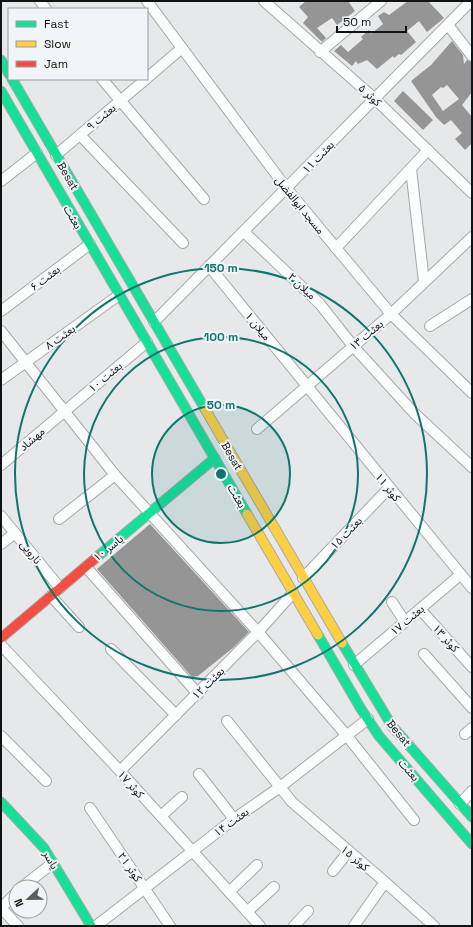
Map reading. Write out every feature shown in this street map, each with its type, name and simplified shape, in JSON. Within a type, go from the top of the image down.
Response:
[{"type":"main road","points":[[1,60],[8,72]]},
{"type":"main road","name":"Besat","points":[[13,80],[324,614],[392,726],[472,817]]},
{"type":"main road","name":"بعثت","points":[[1,91],[368,719],[379,736],[472,844]]},
{"type":"main road","name":"یاسر ۱۰","points":[[1,638],[215,458]]},
{"type":"main road","points":[[310,622],[324,614]]},
{"type":"main road","name":"یاسر","points":[[1,802],[44,848],[91,926]]},
{"type":"street","name":"مسجد ابوالفضل","points":[[147,1],[287,189],[391,314],[472,393]]},
{"type":"street","points":[[320,52],[381,1]]},
{"type":"street","name":"بعثت ۱۱","points":[[154,322],[471,1]]},
{"type":"street","name":"کوثر ۵","points":[[267,2],[320,52],[375,99],[472,193]]},
{"type":"street","points":[[448,25],[472,56]]},
{"type":"street","name":"بعثت ۹","points":[[148,78],[182,48]]},
{"type":"street","points":[[103,80],[204,199]]},
{"type":"street","name":"بعثت ۹","points":[[56,155],[146,80]]},
{"type":"street","points":[[80,135],[183,243]]},
{"type":"street","points":[[336,248],[428,150]]},
{"type":"street","points":[[1,181],[37,153]]},
{"type":"street","points":[[411,169],[424,282]]},
{"type":"street","name":"میلان ۲","points":[[244,232],[320,304],[353,346],[414,414],[472,467]]},
{"type":"street","name":"بعثت ۱۳","points":[[257,429],[306,385],[391,314],[472,237]]},
{"type":"street","name":"بعثت ۶","points":[[1,311],[90,244]]},
{"type":"street","name":"میلان ۱","points":[[209,266],[306,385]]},
{"type":"street","name":"بعثت ۸","points":[[1,380],[119,295]]},
{"type":"street","points":[[430,326],[472,299]]},
{"type":"street","points":[[1,331],[26,361],[63,412],[115,475],[258,632],[347,736],[414,820]]},
{"type":"street","name":"بعثت ۱۰","points":[[63,412],[147,342]]},
{"type":"street","name":"کوثر ۱۱","points":[[306,385],[472,588]]},
{"type":"street","name":"مهشاد","points":[[1,465],[63,412]]},
{"type":"street","points":[[59,519],[115,475]]},
{"type":"street","name":"بعثت ۱۵","points":[[303,578],[389,488]]},
{"type":"street","name":"نارویی","points":[[1,516],[60,588]]},
{"type":"street","points":[[1,544],[15,533]]},
{"type":"street","points":[[86,567],[198,694]]},
{"type":"street","name":"بعثت ۱۷","points":[[354,665],[460,575]]},
{"type":"street","name":"بعثت ۱۲","points":[[120,771],[198,694],[294,593]]},
{"type":"street","points":[[51,596],[79,627]]},
{"type":"street","points":[[392,602],[405,622]]},
{"type":"street","name":"کوثر ۱۳","points":[[420,609],[472,667]]},
{"type":"street","name":"کوثر ۱۷","points":[[1,645],[120,771],[260,926]]},
{"type":"street","points":[[111,649],[176,716]]},
{"type":"street","points":[[424,654],[472,708]]},
{"type":"street","name":"بعثت ۱۴","points":[[96,926],[234,819],[280,787],[368,719]]},
{"type":"street","name":"کوثر ۱۵","points":[[227,721],[292,802],[434,926]]},
{"type":"street","points":[[1,736],[46,781]]},
{"type":"street","points":[[199,774],[234,819]]},
{"type":"street","points":[[460,804],[472,791]]},
{"type":"street","points":[[161,816],[182,797]]},
{"type":"street","name":"کوثر ۲۱","points":[[90,808],[170,926]]},
{"type":"street","points":[[333,871],[348,852]]},
{"type":"street","points":[[32,879],[53,863]]},
{"type":"street","points":[[229,892],[257,865]]},
{"type":"street","points":[[354,926],[385,882]]},
{"type":"street","points":[[247,912],[274,887]]},
{"type":"street","points":[[1,908],[11,924]]},
{"type":"street","points":[[294,926],[308,912]]},
{"type":"building","points":[[306,1],[348,1],[355,11],[337,25],[332,18],[317,28],[326,38],[322,42],[303,23],[308,17],[299,7]]},
{"type":"building","points":[[408,1],[428,1],[444,18],[427,32],[419,21],[407,31],[416,42],[401,55],[399,54],[394,58],[393,56],[377,69],[367,60],[358,64],[356,61],[352,66],[334,51],[341,45],[348,52],[363,39],[361,37],[369,30],[371,34],[383,24],[378,16],[384,12],[389,15]]},
{"type":"building","points":[[452,41],[463,55],[464,64],[467,60],[472,62],[472,92],[462,105],[472,117],[472,143],[465,150],[455,139],[462,133],[451,120],[444,125],[436,117],[411,81],[431,65]],"holes":[[[447,85],[459,99],[443,111],[432,95],[441,87],[443,88]]]},
{"type":"building","points":[[403,91],[433,120],[423,130],[394,101]]},
{"type":"building","points":[[150,524],[249,632],[234,647],[198,676],[192,677],[97,569]]},
{"type":"traffic: fast","points":[[1,60],[8,72]]},
{"type":"traffic: fast","points":[[13,80],[205,409]]},
{"type":"traffic: fast","points":[[1,91],[247,514]]},
{"type":"traffic: fast","points":[[97,557],[215,458]]},
{"type":"traffic: fast","points":[[318,635],[361,709],[379,736],[472,844]]},
{"type":"traffic: fast","points":[[342,643],[392,726],[472,817]]},
{"type":"traffic: fast","points":[[1,802],[44,848],[91,926]]},
{"type":"traffic: slow","points":[[205,409],[342,643]]},
{"type":"traffic: slow","points":[[247,514],[318,635]]},
{"type":"traffic: jam","points":[[1,638],[97,557]]}]
